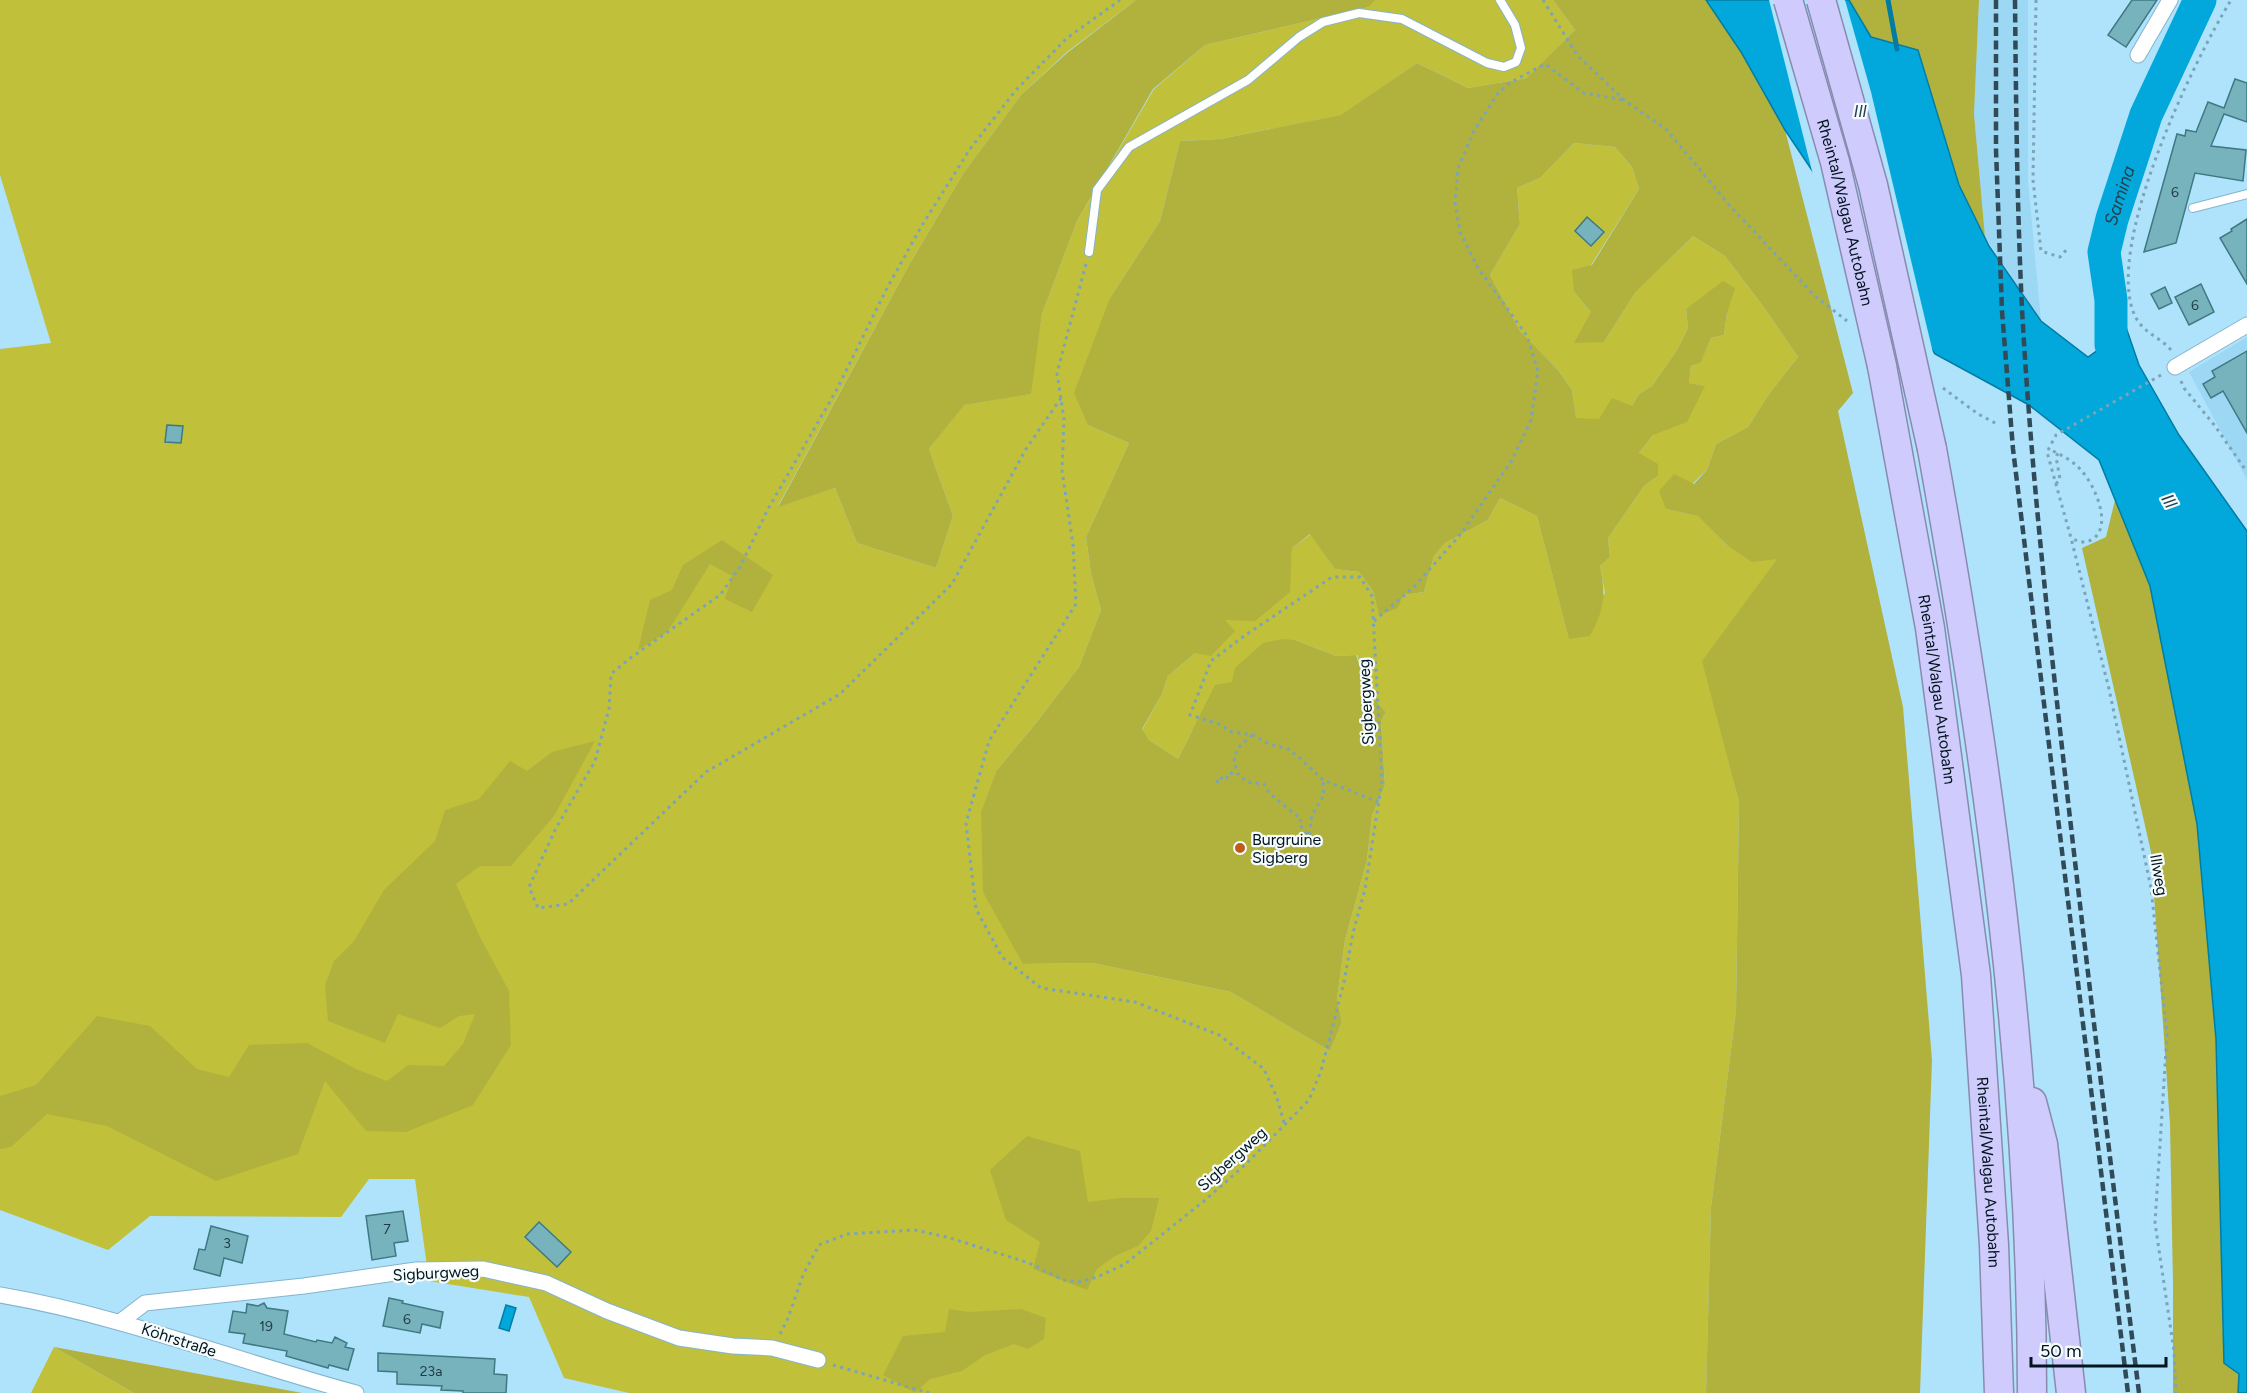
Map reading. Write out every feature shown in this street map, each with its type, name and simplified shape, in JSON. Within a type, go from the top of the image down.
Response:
[{"type":"highway","name":"Rheintal/Walgau Autobahn","points":[[1788,0],[1835,162],[1882,366],[1930,628],[1976,975],[1994,1245],[1999,1393]]},
{"type":"highway","name":"Rheintal/Walgau Autobahn","points":[[1821,0],[1873,185],[1932,449],[1954,571],[1990,819],[2013,1027],[2026,1193],[2032,1393]]},
{"type":"highway","points":[[2013,1027],[2043,1144],[2071,1393]]},
{"type":"street","points":[[2138,55],[2170,0]]},
{"type":"street","points":[[2172,369],[2247,325]]},
{"type":"street","name":"Sigburgweg","points":[[120,1322],[145,1303],[304,1286],[416,1270],[483,1269],[546,1283],[607,1311],[679,1338],[733,1346],[772,1348],[818,1360]]},
{"type":"street","name":"Köhrstraße","points":[[0,1295],[120,1322],[275,1371],[356,1393]]},
{"type":"lane","points":[[1089,252],[1098,189],[1129,147],[1248,80],[1299,37],[1323,22],[1359,13],[1402,19],[1487,63],[1504,67],[1516,62],[1521,48],[1515,25],[1500,0]]},
{"type":"lane","points":[[2193,208],[2247,194]]},
{"type":"path","points":[[1061,398],[1026,449],[952,584],[880,655],[840,694],[706,772],[568,904],[538,908],[529,887],[555,830],[595,761],[609,709],[611,674],[720,595],[740,567],[768,509],[837,388],[886,290],[921,227],[970,148],[1016,90],[1067,38],[1120,0]]},
{"type":"path","points":[[1543,0],[1577,55],[1624,100],[1666,129],[1730,206],[1814,295],[1849,322]]},
{"type":"path","points":[[2036,0],[2033,180],[2041,251],[2060,257],[2068,248]]},
{"type":"path","points":[[2231,0],[2158,148],[2129,254],[2129,286],[2134,314],[2140,325],[2164,342],[2173,352],[2172,369],[2247,472]]},
{"type":"path","points":[[1374,621],[1414,587],[1459,536],[1511,462],[1531,420],[1538,371],[1527,336],[1478,268],[1460,232],[1455,203],[1458,168],[1474,131],[1498,93],[1511,82],[1545,64],[1584,93],[1624,100]]},
{"type":"path","points":[[1089,252],[1057,373],[1064,419],[1062,470],[1073,545],[1076,604],[989,741],[966,823],[976,909],[1002,957],[1041,988],[1135,1002],[1219,1035],[1264,1069],[1277,1098],[1285,1126]]},
{"type":"path","name":"Illweg","points":[[2172,369],[2056,435],[2047,452],[2109,689],[2151,888],[2167,1035],[2155,1223],[2175,1351],[2176,1393]]},
{"type":"path","points":[[1938,385],[1978,414],[1999,425]]},
{"type":"path","points":[[2053,451],[2081,470],[2096,493],[2101,511],[2102,523],[2099,535],[2088,542],[2080,542],[2071,538]]},
{"type":"path","points":[[2056,484],[2060,479],[2056,457],[2058,453]]},
{"type":"path","name":"Sigbergweg","points":[[772,1348],[788,1318],[803,1275],[819,1245],[847,1234],[915,1230],[947,1237],[1029,1263],[1063,1280],[1079,1282],[1097,1277],[1125,1264],[1204,1201],[1285,1126],[1309,1100],[1321,1071],[1344,982],[1353,933],[1365,889],[1382,781],[1372,596],[1360,577],[1332,577],[1211,661],[1190,715],[1219,724],[1232,732],[1253,735]]},
{"type":"path","points":[[1323,780],[1324,795],[1312,815],[1309,836],[1299,824],[1301,819],[1269,794],[1264,784],[1247,782],[1237,773],[1234,758],[1238,748],[1253,735],[1269,744],[1288,749],[1323,780],[1379,802]]},
{"type":"path","points":[[1217,783],[1219,777],[1226,780],[1229,773],[1237,773]]},
{"type":"path","points":[[818,1360],[929,1393]]},
{"type":"shaded area","points":[[0,0],[1136,0],[1067,52],[1021,95],[963,174],[909,265],[778,506],[835,488],[857,543],[936,568],[953,516],[929,449],[963,405],[1030,394],[1042,314],[1077,221],[1154,89],[1205,45],[1369,7],[1376,0],[1553,0],[1575,30],[1528,78],[1468,88],[1417,63],[1342,115],[1220,139],[1180,141],[1160,221],[1110,298],[1088,425],[1129,443],[1086,537],[1091,574],[1101,610],[1079,667],[997,770],[1023,964],[1093,963],[1231,992],[1330,1051],[1342,1022],[1337,999],[1345,940],[1367,860],[1372,816],[1385,785],[1381,721],[1386,712],[1368,692],[1357,655],[1336,656],[1295,640],[1233,682],[1192,731],[1178,759],[1149,740],[1142,730],[1162,694],[1168,676],[1195,653],[1234,631],[1224,620],[1289,592],[1292,548],[1311,534],[1335,569],[1359,572],[1373,591],[1379,614],[1403,595],[1424,592],[1434,556],[1445,543],[1488,520],[1500,498],[1537,516],[1569,638],[1605,593],[1600,566],[1610,557],[1608,538],[1644,486],[1658,476],[1639,453],[1653,435],[1704,386],[1689,383],[1691,366],[1701,361],[1711,338],[1724,335],[1727,313],[1700,300],[1686,309],[1688,328],[1677,350],[1652,386],[1639,394],[1632,406],[1599,420],[1576,419],[1572,390],[1558,370],[1520,331],[1490,275],[1520,224],[1517,188],[1540,178],[1574,143],[1615,147],[1632,167],[1639,189],[1574,292],[1591,312],[1604,342],[1635,293],[1693,236],[1725,256],[1798,357],[1769,394],[1748,427],[1716,444],[1707,470],[1666,509],[1699,516],[1727,545],[1778,558],[1703,661],[1739,802],[1736,1011],[1711,1207],[1706,1393],[629,1393],[564,1378],[529,1297],[429,1281],[415,1179],[369,1179],[341,1217],[150,1216],[108,1250],[0,1210],[0,349],[51,343],[0,175]]},
{"type":"shaded area","points":[[1136,0],[1376,0],[1369,7],[1205,45],[1153,89],[1077,221],[1042,314],[1031,394],[964,405],[929,449],[953,516],[936,568],[857,543],[835,488],[778,507],[909,265],[963,174],[1021,95],[1067,53]]},
{"type":"shaded area","points":[[1553,0],[1706,0],[1741,52],[1785,130],[1853,393],[1838,411],[1903,707],[1932,1060],[1920,1393],[1706,1393],[1711,1207],[1736,1011],[1739,802],[1702,661],[1777,559],[1752,562],[1727,545],[1698,516],[1666,509],[1659,491],[1674,474],[1694,484],[1707,470],[1716,444],[1748,427],[1769,394],[1798,357],[1725,256],[1693,236],[1635,293],[1604,342],[1574,343],[1591,312],[1574,292],[1572,270],[1592,265],[1639,189],[1632,167],[1615,147],[1574,143],[1540,178],[1517,188],[1520,224],[1490,275],[1520,331],[1558,370],[1572,390],[1576,418],[1599,419],[1612,398],[1632,406],[1639,394],[1652,386],[1677,350],[1688,328],[1686,309],[1723,281],[1735,288],[1727,313],[1724,335],[1711,338],[1701,362],[1691,366],[1689,383],[1705,386],[1687,422],[1653,435],[1639,453],[1658,464],[1658,476],[1644,486],[1608,538],[1610,557],[1600,566],[1603,601],[1599,617],[1590,636],[1569,639],[1537,516],[1500,498],[1488,520],[1445,543],[1434,556],[1424,592],[1403,595],[1398,608],[1379,615],[1373,591],[1359,572],[1335,569],[1310,534],[1292,548],[1290,592],[1255,621],[1225,620],[1235,631],[1211,656],[1195,653],[1168,676],[1162,694],[1142,729],[1149,740],[1178,759],[1215,685],[1232,682],[1235,668],[1263,643],[1283,639],[1295,640],[1336,656],[1356,655],[1368,692],[1386,712],[1381,721],[1385,785],[1372,816],[1367,860],[1345,940],[1337,999],[1342,1022],[1330,1051],[1231,992],[1093,963],[1023,964],[983,892],[981,812],[997,770],[1079,667],[1101,610],[1091,574],[1086,537],[1129,443],[1088,425],[1074,393],[1110,298],[1160,221],[1180,141],[1220,139],[1341,115],[1417,63],[1468,88],[1527,78],[1575,30]]},
{"type":"shaded area","points":[[1849,0],[1979,0],[1974,114],[1985,237],[1959,185],[1918,50],[1871,37]]},
{"type":"shaded area","points":[[1979,0],[2028,0],[2028,181],[2041,321],[1985,237],[1974,114]]},
{"type":"shaded area","points":[[2247,337],[2247,480],[2189,372]]},
{"type":"shaded area","points":[[2116,496],[2150,586],[2197,824],[2216,1039],[2239,1374],[2238,1393],[2173,1393],[2170,1124],[2151,852],[2082,548],[2106,537]]},
{"type":"shaded area","points":[[722,540],[773,575],[752,612],[725,599],[732,576],[710,564],[668,631],[638,650],[650,600],[672,590],[683,565]]},
{"type":"shaded area","points":[[595,741],[554,816],[511,866],[480,866],[456,884],[480,937],[509,991],[511,1045],[473,1105],[406,1132],[366,1131],[325,1081],[298,1154],[216,1181],[107,1126],[47,1114],[11,1147],[0,1149],[0,1096],[36,1085],[97,1016],[150,1026],[197,1069],[229,1077],[249,1045],[307,1043],[358,1070],[387,1081],[408,1065],[444,1066],[463,1044],[475,1014],[459,1016],[440,1028],[398,1014],[385,1043],[328,1021],[325,985],[334,961],[354,941],[384,890],[435,841],[445,810],[479,799],[510,761],[527,771],[552,752]]},
{"type":"shaded area","points":[[1027,1136],[1080,1151],[1088,1202],[1121,1198],[1159,1198],[1151,1231],[1138,1246],[1115,1256],[1097,1269],[1087,1290],[1033,1269],[1040,1242],[1006,1220],[990,1170]]},
{"type":"shaded area","points":[[949,1309],[969,1312],[1021,1309],[1046,1318],[1044,1339],[1028,1349],[1014,1344],[985,1355],[962,1371],[930,1379],[915,1393],[883,1375],[903,1336],[945,1332]]},
{"type":"shaded area","points":[[54,1347],[134,1393],[31,1393]]},
{"type":"shaded area","points":[[54,1347],[302,1393],[134,1393]]},
{"type":"water","name":"Ill","points":[[1706,0],[1849,0],[1871,37],[1918,50],[1959,185],[1989,246],[2041,321],[2088,357],[2102,347],[2101,309],[2111,300],[2118,304],[2139,365],[2179,435],[2247,531],[2247,1393],[2238,1393],[2239,1374],[2224,1363],[2216,1039],[2197,824],[2150,586],[2099,460],[2029,405],[1935,354],[1785,130],[1741,52]]},
{"type":"water","points":[[506,1305],[516,1308],[509,1331],[499,1328]]},
{"type":"pier","points":[[1769,0],[1845,0],[1871,92],[1934,357],[1814,179]]},
{"type":"building","points":[[2132,0],[2157,0],[2126,47],[2108,35]]},
{"type":"building","points":[[2235,79],[2247,83],[2247,122],[2224,114],[2211,146],[2246,150],[2243,181],[2195,173],[2176,243],[2144,252],[2177,134],[2185,136],[2186,130],[2196,132],[2208,102],[2224,108]]},
{"type":"building","points":[[1587,217],[1604,232],[1591,246],[1575,231]]},
{"type":"building","points":[[2247,219],[2247,284],[2220,238]]},
{"type":"building","points":[[2201,284],[2214,312],[2189,325],[2175,297]]},
{"type":"building","points":[[2165,287],[2172,303],[2159,309],[2151,294]]},
{"type":"building","points":[[2247,351],[2247,433],[2223,391],[2211,398],[2203,384],[2215,377],[2212,371]]},
{"type":"building","points":[[167,425],[183,426],[181,443],[165,442]]},
{"type":"building","points":[[403,1211],[408,1241],[394,1243],[396,1256],[372,1260],[366,1216]]},
{"type":"building","points":[[539,1222],[571,1252],[557,1267],[525,1237]]},
{"type":"building","points":[[211,1226],[248,1236],[242,1263],[224,1258],[220,1276],[194,1269],[199,1249],[205,1250]]},
{"type":"building","points":[[389,1298],[443,1312],[440,1328],[422,1324],[420,1333],[383,1326]]},
{"type":"building","points":[[264,1303],[267,1308],[288,1311],[284,1334],[316,1342],[317,1340],[332,1343],[335,1337],[347,1343],[345,1347],[354,1349],[348,1370],[329,1365],[328,1368],[286,1356],[287,1351],[243,1343],[245,1334],[229,1332],[233,1311],[246,1313],[247,1304],[258,1306]]},
{"type":"building","points":[[378,1353],[495,1359],[494,1374],[507,1375],[506,1393],[463,1393],[463,1391],[441,1390],[442,1386],[397,1384],[397,1372],[378,1371]]},
{"type":"waterway","points":[[1888,0],[1897,49]]},
{"type":"waterway","name":"Samina","points":[[2111,345],[2111,300],[2104,252],[2112,219],[2146,115],[2200,0]]},
{"type":"railway","points":[[1996,0],[1996,150],[2002,311],[2013,449],[2128,1393]]},
{"type":"railway","points":[[2015,0],[2020,270],[2035,491],[2067,792],[2139,1393]]},
{"type":"place","name":"Burgruine Sigberg","points":[[1240,848]]}]
